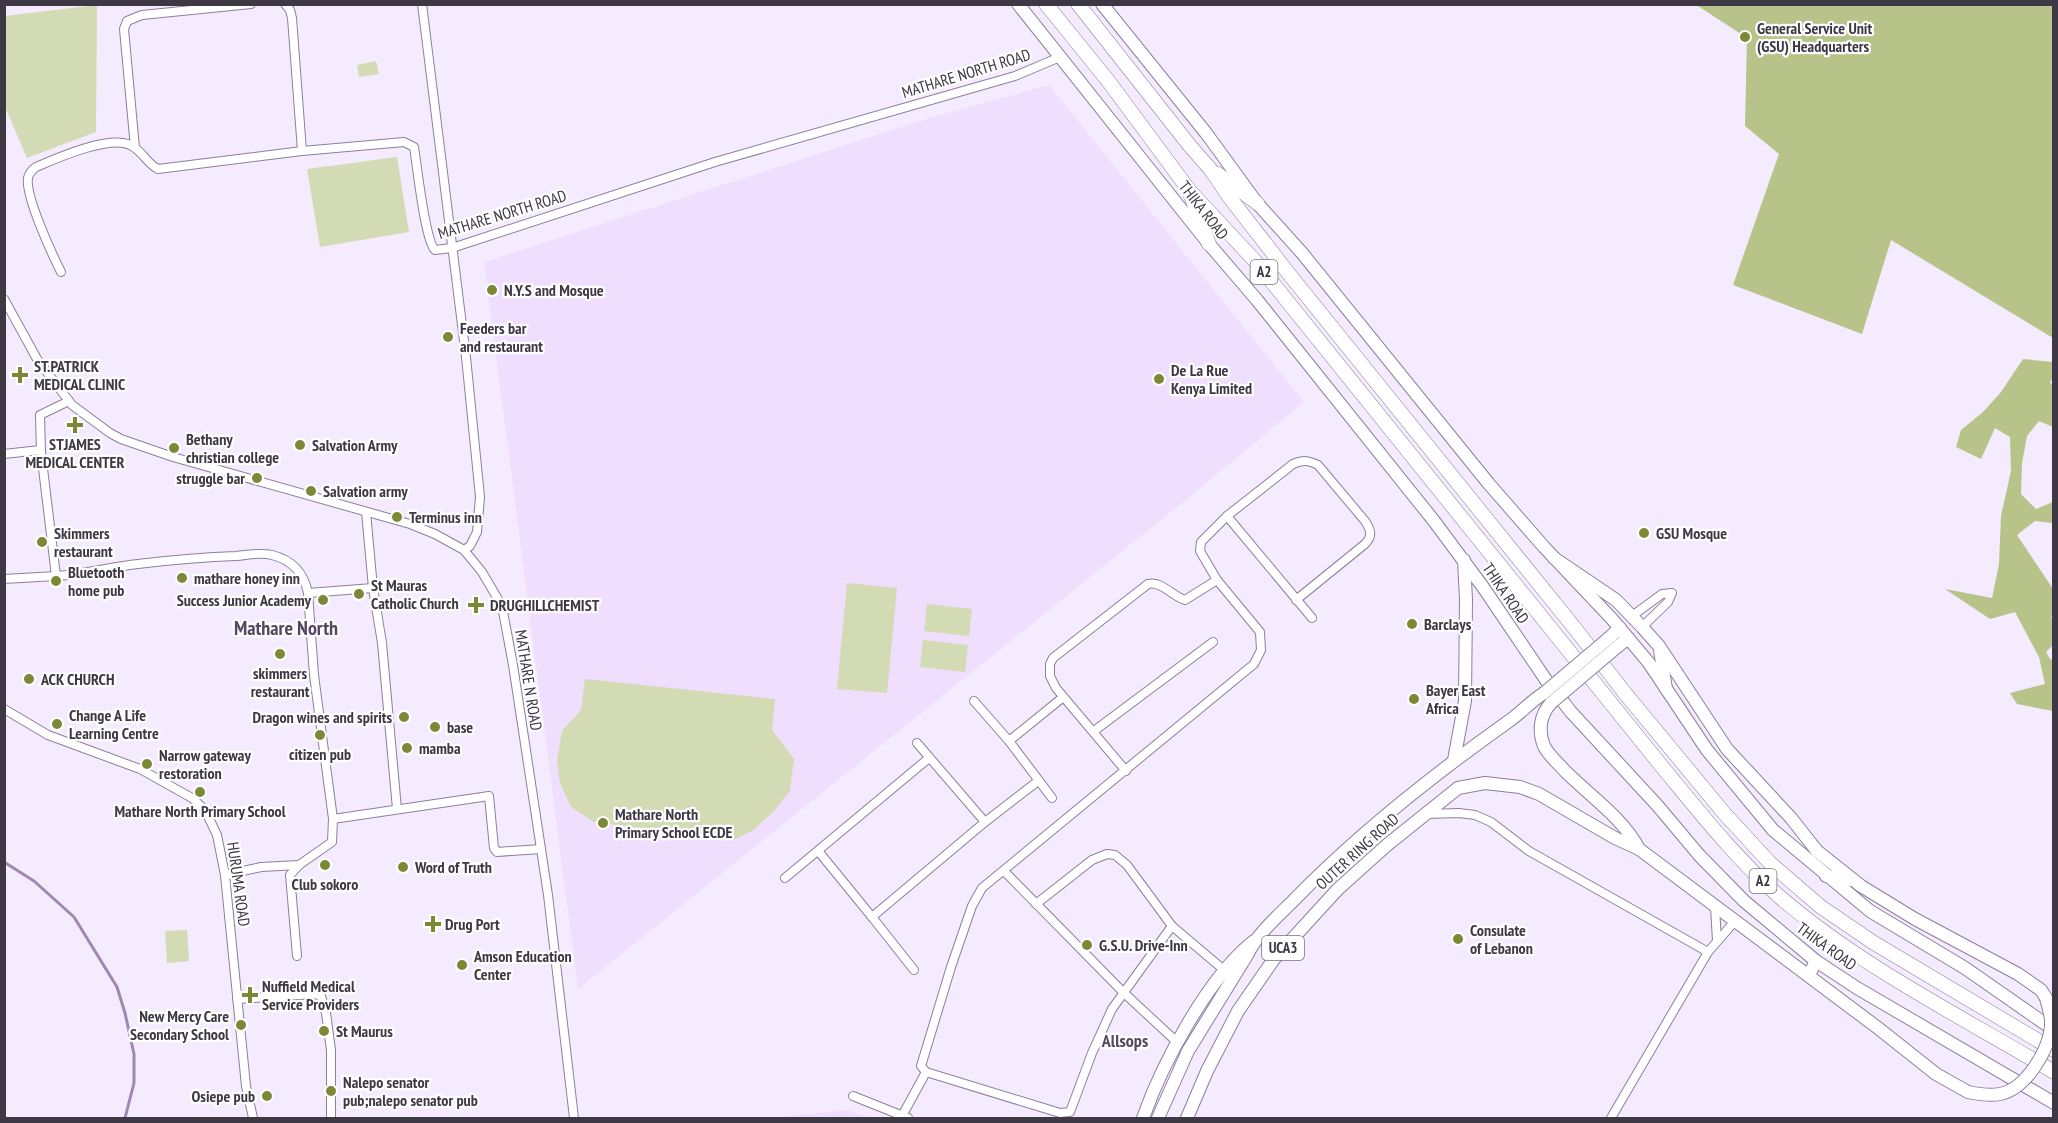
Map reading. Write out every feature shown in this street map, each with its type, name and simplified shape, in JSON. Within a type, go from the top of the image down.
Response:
[{"type":"highway","name":"THIKA ROAD","points":[[1046,4],[1109,82],[1189,189],[1255,261],[1659,764],[1758,878],[1849,949],[2054,1072]]},
{"type":"highway","name":"THIKA ROAD","points":[[1078,4],[1211,170],[1289,274],[1631,700],[1724,813],[1770,863],[1821,907],[1874,943],[2054,1050]]},
{"type":"highway","points":[[1211,170],[1257,202]]},
{"type":"highway","points":[[1189,189],[1209,244]]},
{"type":"main road","name":"THIKA ROAD","points":[[1018,4],[1464,560],[1534,663],[1571,712],[1657,805],[1699,855],[1744,901],[1816,961],[1857,988],[2054,1103]]},
{"type":"main road","points":[[1102,4],[1206,133],[1257,202],[1302,253],[1489,484],[1649,663],[1707,750],[1773,830],[1870,911],[1965,968],[2054,1030]]},
{"type":"main road","points":[[1554,558],[1616,600],[1642,627],[1659,646],[1727,749],[1791,818],[1817,851],[1853,880],[1915,919],[2018,974],[2041,990],[2046,998],[2051,1026],[2042,1056],[2030,1074],[2016,1087],[2002,1094],[1984,1095],[1968,1092],[1936,1074],[1809,975],[1639,849]]},
{"type":"main road","points":[[1454,760],[1465,701],[1464,560]]},
{"type":"main road","name":"OUTER RING ROAD","points":[[1143,1119],[1178,1043],[1224,970],[1320,874],[1454,760],[1512,719],[1548,698],[1624,633]]},
{"type":"main road","points":[[1659,646],[1665,688]]},
{"type":"main road","name":"OUTER RING ROAD","points":[[1548,698],[1542,715],[1541,731],[1544,746],[1551,757],[1623,825],[1639,849]]},
{"type":"main road","name":"OUTER RING ROAD","points":[[1187,1118],[1207,1071],[1238,1011],[1274,959],[1338,889],[1458,788],[1485,783],[1520,787],[1539,794],[1615,838],[1639,849]]},
{"type":"main road","points":[[1826,876],[1853,880]]},
{"type":"main road","name":"OUTER RING ROAD","points":[[1158,1119],[1188,1051],[1254,941]]},
{"type":"main road","points":[[1809,975],[1816,961]]},
{"type":"street","points":[[135,148],[124,29],[127,21],[142,15],[250,4]]},
{"type":"street","points":[[285,4],[291,10],[292,18],[302,151]]},
{"type":"street","points":[[422,4],[480,497],[477,532],[470,546],[464,550]]},
{"type":"street","name":"MATHARE NORTH ROAD","points":[[135,148],[152,166],[158,169],[302,151],[404,142],[410,144],[414,147],[432,246],[435,250],[452,248],[715,162],[1015,76],[1060,57]]},
{"type":"street","points":[[61,272],[50,250],[30,195],[28,181],[32,171],[48,162],[101,145],[128,144],[135,148]]},
{"type":"street","name":"MATHARE N ROAD","points":[[4,299],[37,359],[69,401],[75,408],[121,439],[418,528],[464,550],[482,572],[502,606],[542,849],[574,1119]]},
{"type":"street","points":[[4,324],[15,320]]},
{"type":"street","points":[[56,576],[41,452],[40,415],[69,401]]},
{"type":"street","points":[[4,454],[32,449],[41,452]]},
{"type":"street","points":[[1172,926],[1124,992],[1103,1028],[1070,1112],[1060,1113],[926,1072],[921,1068],[921,1060],[972,906],[982,888],[1126,771],[1254,664],[1259,657],[1260,632],[1217,580],[1200,551],[1200,546],[1206,536],[1227,516],[1285,471],[1303,460],[1318,465],[1365,521],[1370,529],[1370,539],[1296,600]]},
{"type":"street","points":[[366,512],[373,588],[382,643],[397,809]]},
{"type":"street","points":[[1227,516],[1312,618]]},
{"type":"street","points":[[4,579],[88,573],[137,564],[198,557],[263,553],[278,556],[294,565],[304,580],[308,593],[314,675],[333,819],[332,842],[291,872],[297,956]]},
{"type":"street","points":[[1126,771],[1062,698],[1050,676],[1050,664],[1053,658],[1141,587],[1157,584],[1185,600],[1217,580]]},
{"type":"street","points":[[308,593],[373,588]]},
{"type":"street","points":[[1632,616],[1662,594],[1672,593],[1668,602],[1642,627]]},
{"type":"street","points":[[1094,732],[1213,642]]},
{"type":"street","points":[[1009,741],[1062,698]]},
{"type":"street","points":[[974,701],[1009,741],[1052,798]]},
{"type":"street","name":"HURUMA ROAD","points":[[4,709],[48,735],[140,769],[192,798],[205,810],[212,822],[225,875],[246,1086],[253,1119]]},
{"type":"street","points":[[917,743],[985,822]]},
{"type":"street","points":[[786,878],[929,758]]},
{"type":"street","points":[[872,917],[985,822],[1038,781]]},
{"type":"street","points":[[333,819],[489,796],[494,848],[497,852],[542,849]]},
{"type":"street","points":[[1425,814],[1459,813],[1475,815],[1491,822],[1529,850],[1708,952]]},
{"type":"street","points":[[819,852],[914,970]]},
{"type":"street","points":[[1036,904],[1092,860],[1107,854],[1115,855],[1127,865],[1172,926],[1224,970]]},
{"type":"street","points":[[225,875],[261,867],[299,865]]},
{"type":"street","points":[[1004,871],[1178,1043]]},
{"type":"street","points":[[1715,907],[1717,941]]},
{"type":"street","points":[[1611,1119],[1708,952],[1735,921]]},
{"type":"street","points":[[237,999],[314,994],[321,996],[326,1013],[331,1050],[331,1119]]},
{"type":"street","points":[[854,1096],[905,1118],[926,1072]]},
{"type":"shaded area","points":[[1049,85],[1304,402],[1176,508],[578,989],[484,262],[929,118]]},
{"type":"shaded area","points":[[848,1110],[871,1118],[769,1118]]},
{"type":"green space","points":[[97,5],[96,132],[27,158],[5,107],[5,16]]},
{"type":"green space","points":[[1698,5],[2053,5],[2053,338],[1891,240],[1862,334],[1733,285],[1779,154],[1745,126],[1747,38]]},
{"type":"green space","points":[[376,61],[379,74],[359,77],[357,65]]},
{"type":"green space","points":[[397,157],[409,232],[320,247],[307,169]]},
{"type":"green space","points":[[2023,359],[2053,362],[2053,379],[2050,382],[2053,387],[2053,427],[2039,421],[2027,436],[2022,463],[2021,494],[2036,509],[2053,502],[2053,523],[2035,521],[2017,535],[2053,589],[2051,617],[2053,645],[2046,652],[2053,660],[2053,711],[2017,704],[2010,693],[2045,684],[2039,657],[2015,612],[1990,619],[1945,589],[1992,598],[1999,564],[2001,516],[2011,471],[2010,437],[1995,428],[1981,459],[1956,447],[1961,430],[1983,412],[2001,392]]},
{"type":"green space","points":[[847,583],[897,588],[887,693],[837,689]]},
{"type":"green space","points":[[927,604],[972,609],[969,636],[924,631]]},
{"type":"green space","points":[[923,640],[968,645],[965,672],[920,667]]},
{"type":"green space","points":[[585,679],[775,699],[772,730],[794,759],[790,791],[773,812],[752,831],[733,840],[594,822],[571,807],[560,783],[557,760],[562,731],[581,710]]},
{"type":"green space","points":[[187,930],[189,961],[167,963],[165,931]]},
{"type":"waterway","points":[[4,862],[34,881],[74,917],[117,987],[134,1054],[134,1083],[125,1118]]},
{"type":"place","name":"General Service Unit (GSU) Headquarters","points":[[1745,37]]},
{"type":"place","name":"N.Y.S and Mosque","points":[[492,290]]},
{"type":"place","name":"Feeders bar and restaurant","points":[[448,337]]},
{"type":"place","name":"ST.PATRICK MEDICAL CLINIC","points":[[20,375]]},
{"type":"place","name":"De La Rue Kenya Limited","points":[[1159,379]]},
{"type":"place","name":"STJAMES MEDICAL CENTER","points":[[75,425]]},
{"type":"place","name":"Salvation Army","points":[[300,445]]},
{"type":"place","name":"Bethany christian college","points":[[174,448]]},
{"type":"place","name":"struggle bar","points":[[257,478]]},
{"type":"place","name":"Salvation army","points":[[311,491]]},
{"type":"place","name":"Terminus inn","points":[[397,517]]},
{"type":"place","name":"GSU Mosque","points":[[1644,533]]},
{"type":"place","name":"Skimmers restaurant","points":[[42,542]]},
{"type":"place","name":"mathare honey inn","points":[[182,578]]},
{"type":"place","name":"Bluetooth home pub","points":[[56,581]]},
{"type":"place","name":"St Mauras Catholic Church","points":[[359,594]]},
{"type":"place","name":"Success Junior Academy","points":[[323,600]]},
{"type":"place","name":"DRUGHILLCHEMIST","points":[[476,605]]},
{"type":"place","name":"Barclays","points":[[1412,624]]},
{"type":"place","name":"skimmers restaurant","points":[[280,654]]},
{"type":"place","name":"ACK CHURCH","points":[[29,679]]},
{"type":"place","name":"Bayer East Africa","points":[[1414,699]]},
{"type":"place","name":"Dragon wines and spirits","points":[[404,717]]},
{"type":"place","name":"Change A Life Learning Centre","points":[[57,724]]},
{"type":"place","name":"base","points":[[435,727]]},
{"type":"place","name":"citizen pub","points":[[320,735]]},
{"type":"place","name":"mamba","points":[[407,748]]},
{"type":"place","name":"Narrow gateway restoration","points":[[147,764]]},
{"type":"place","name":"Mathare North Primary School","points":[[200,792]]},
{"type":"place","name":"Mathare North Primary School ECDE","points":[[603,823]]},
{"type":"place","name":"Club sokoro","points":[[325,865]]},
{"type":"place","name":"Word of Truth","points":[[403,867]]},
{"type":"place","name":"Drug Port","points":[[433,924]]},
{"type":"place","name":"Consulate of Lebanon","points":[[1458,939]]},
{"type":"place","name":"G.S.U. Drive-Inn","points":[[1087,945]]},
{"type":"place","name":"Amson Education Center","points":[[462,965]]},
{"type":"place","name":"Nuffield Medical Service Providers","points":[[250,995]]},
{"type":"place","name":"New Mercy Care Secondary School","points":[[241,1025]]},
{"type":"place","name":"St Maurus","points":[[324,1031]]},
{"type":"place","name":"Nalepo senator pub;nalepo senator pub","points":[[331,1091]]},
{"type":"place","name":"Osiepe pub","points":[[267,1096]]},
{"type":"district","name":"Mathare North","points":[[286,628]]},
{"type":"district","name":"Allsops","points":[[1125,1041]]}]
